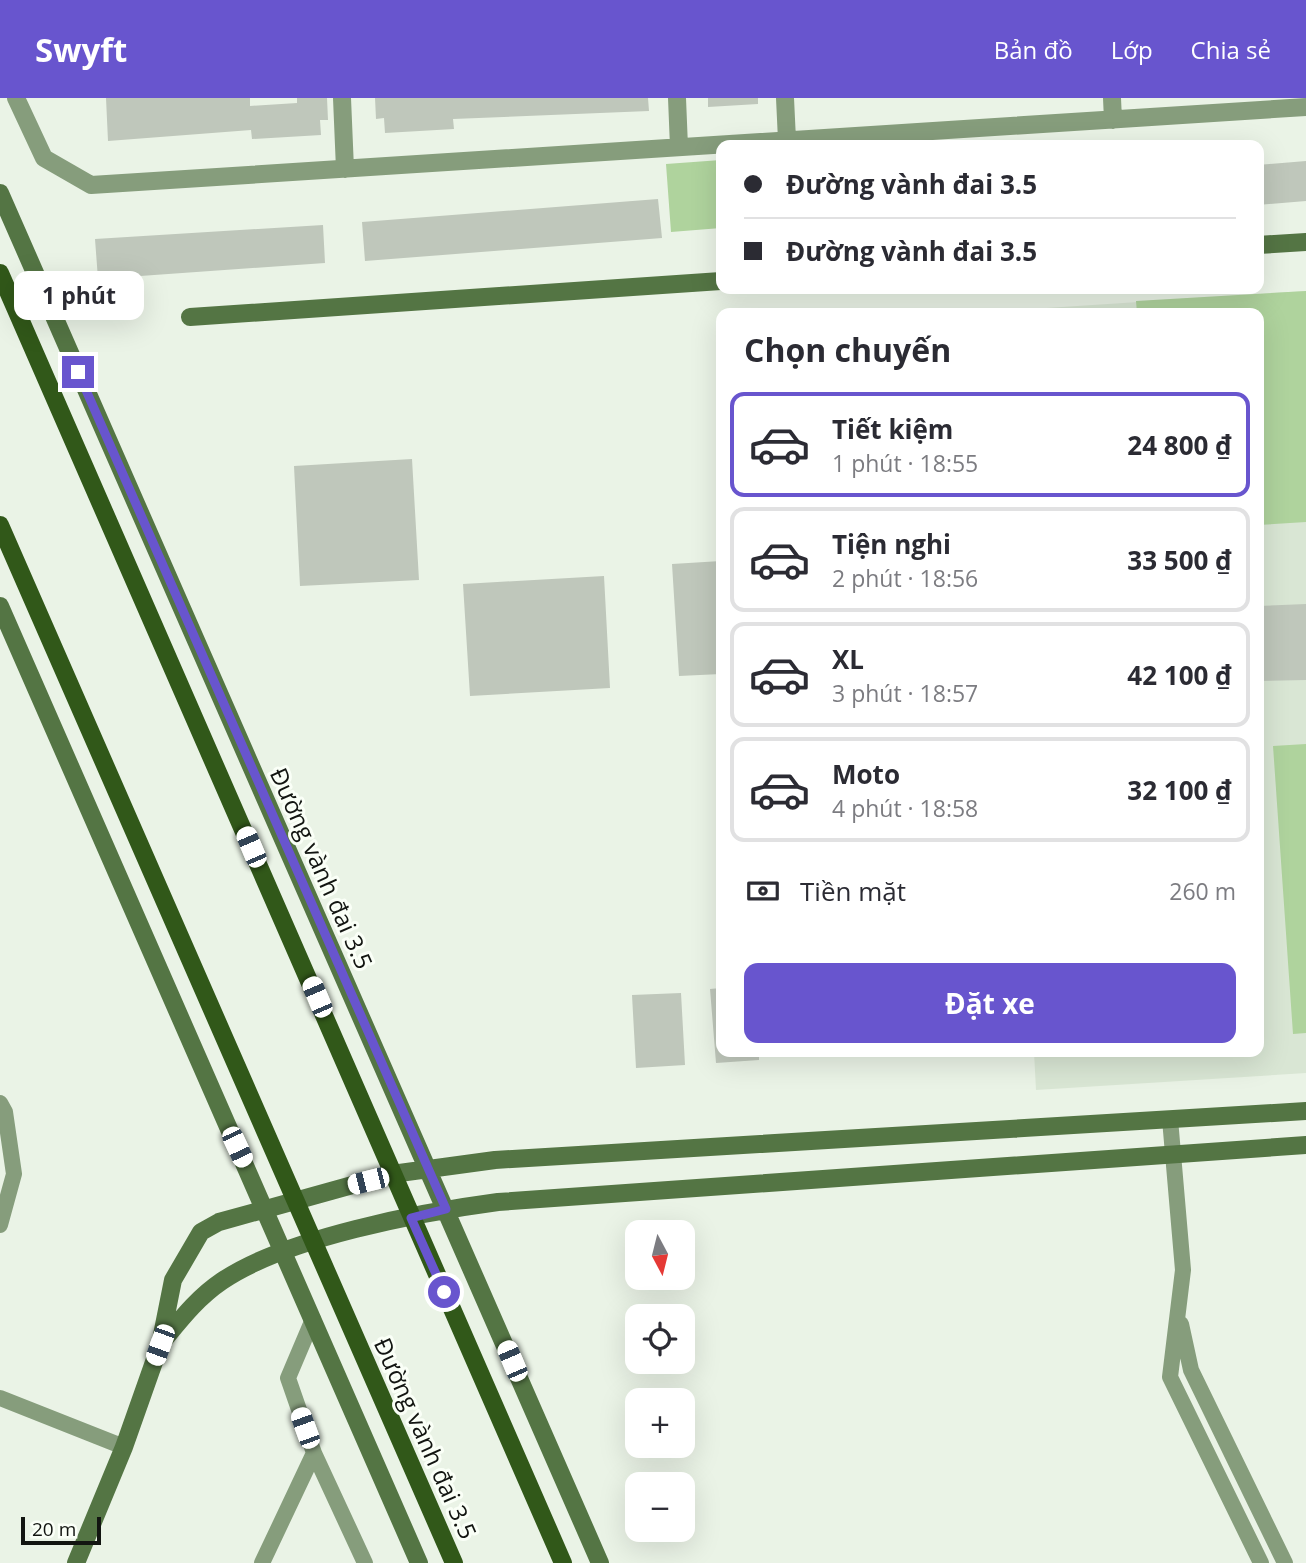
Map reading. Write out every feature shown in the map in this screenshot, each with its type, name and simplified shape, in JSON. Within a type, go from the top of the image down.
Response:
[{"type":"main road","points":[[0,273],[563,1563]]},
{"type":"main road","name":"Đường vành đai 3.5","points":[[0,525],[454,1563]]},
{"type":"street","points":[[16,98],[44,158],[91,185],[716,145]]},
{"type":"street","points":[[342,98],[345,169]]},
{"type":"street","points":[[677,98],[679,147]]},
{"type":"street","points":[[785,98],[787,140],[1306,107]]},
{"type":"street","points":[[1112,98],[1113,120]]},
{"type":"street","name":"Đường vành đai 3.5","points":[[0,193],[600,1563]]},
{"type":"street","points":[[1264,246],[1306,242]]},
{"type":"street","points":[[190,317],[716,281]]},
{"type":"street","points":[[0,606],[419,1563]]},
{"type":"street","points":[[76,1563],[124,1447],[160,1345],[173,1280],[201,1232],[219,1222],[294,1199],[392,1174],[495,1160],[1306,1111]]},
{"type":"street","points":[[160,1345],[194,1303],[223,1280],[252,1264],[313,1241],[446,1209],[512,1201],[1306,1145]]},
{"type":"lane","points":[[0,1103],[9,1134],[14,1174],[0,1225]]},
{"type":"lane","points":[[1170,1119],[1183,1270],[1170,1377],[1261,1563]]},
{"type":"lane","points":[[1179,1315],[1191,1370],[1285,1563]]},
{"type":"lane","points":[[313,1319],[288,1378],[314,1453],[365,1563]]},
{"type":"lane","points":[[0,1398],[124,1447]]},
{"type":"lane","points":[[262,1563],[314,1453]]},
{"type":"shaded area","points":[[1306,291],[1306,1073],[1036,1090],[1034,1057],[1264,1057],[1264,308],[1048,308]]},
{"type":"green space","points":[[716,160],[716,228],[671,232],[666,164]]},
{"type":"green space","points":[[1306,291],[1306,522],[1264,525],[1264,308],[1137,308],[1136,301]]},
{"type":"green space","points":[[1306,744],[1306,1033],[1293,1034],[1273,746]]},
{"type":"building","points":[[106,98],[250,98],[250,106],[297,103],[297,98],[327,98],[328,120],[320,120],[321,135],[252,139],[251,130],[108,141]]},
{"type":"building","points":[[375,98],[648,98],[649,111],[453,119],[454,129],[385,133],[384,118],[376,119]]},
{"type":"building","points":[[708,98],[758,98],[758,104],[708,107]]},
{"type":"building","points":[[1306,161],[1306,201],[1264,204],[1264,164]]},
{"type":"building","points":[[658,199],[662,238],[365,261],[362,222]]},
{"type":"building","points":[[323,225],[325,263],[98,279],[95,239]]},
{"type":"building","points":[[412,459],[419,580],[300,586],[294,466]]},
{"type":"building","points":[[716,561],[716,674],[679,676],[672,564]]},
{"type":"building","points":[[604,576],[610,688],[470,696],[463,584]]},
{"type":"building","points":[[1306,604],[1306,680],[1264,681],[1264,606]]},
{"type":"building","points":[[716,988],[716,1057],[759,1057],[759,1060],[716,1063],[710,989]]},
{"type":"building","points":[[681,993],[685,1065],[636,1068],[632,995]]},
{"type":"route","points":[[78,372],[446,1209],[411,1218],[444,1292]]}]
